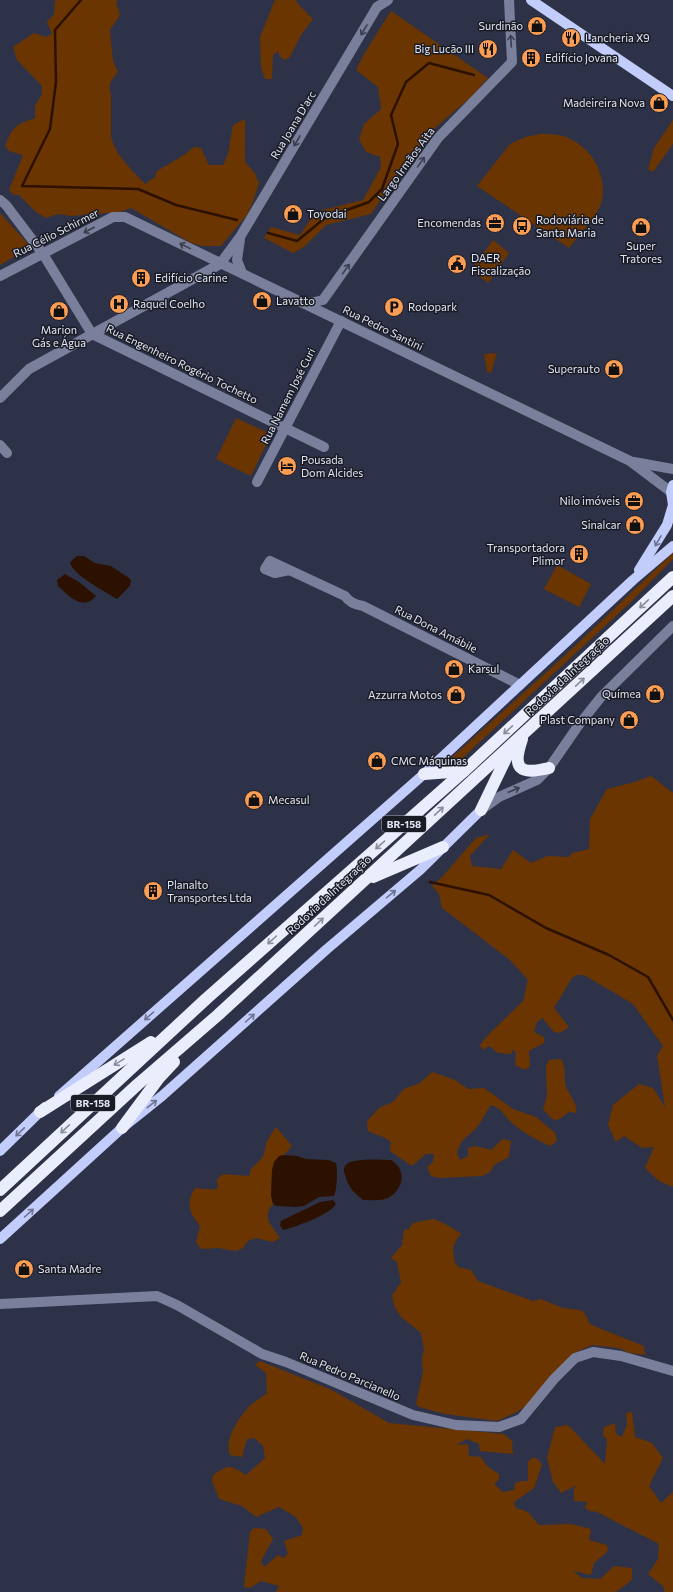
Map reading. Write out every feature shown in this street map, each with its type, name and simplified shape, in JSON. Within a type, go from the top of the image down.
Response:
[{"type":"highway","name":"Rodovia da Integração","points":[[0,1190],[186,1018],[464,771],[673,577]]},
{"type":"highway","name":"Rodovia da Integração","points":[[0,1211],[137,1085],[218,1015],[673,596]]},
{"type":"highway","name":"BR-158","points":[[524,733],[517,753],[518,764],[526,771],[549,768]]},
{"type":"highway","name":"BR-158","points":[[481,810],[513,744]]},
{"type":"highway","points":[[424,774],[464,771]]},
{"type":"highway","name":"BR-158","points":[[364,880],[443,847]]},
{"type":"highway","name":"BR-158","points":[[122,1128],[159,1078],[218,1015]]},
{"type":"highway","name":"BR-158","points":[[40,1112],[144,1047],[186,1018]]},
{"type":"main road","points":[[531,0],[673,96]]},
{"type":"main road","points":[[672,488],[673,505]]},
{"type":"main road","name":"BR-158","points":[[633,580],[667,525],[673,505]]},
{"type":"main road","name":"BR-158","points":[[0,1151],[40,1112],[424,774],[633,580],[673,546]]},
{"type":"main road","name":"BR-158","points":[[0,1239],[122,1128],[162,1096],[327,949],[420,870],[481,810]]},
{"type":"street","name":"Rua Joana D'arc","points":[[220,264],[240,237],[377,7],[388,0]]},
{"type":"street","name":"Largo Irmãos Aita","points":[[324,300],[438,138],[512,62],[509,0]]},
{"type":"street","name":"Rua Engenheiro Rogério Tochetto","points":[[0,200],[43,254],[92,334],[324,446]]},
{"type":"street","name":"Rua Célio Schirmer","points":[[0,276],[113,217],[125,217]]},
{"type":"street","name":"Rua Pedro Santini","points":[[125,217],[630,461],[672,488]]},
{"type":"street","points":[[240,237],[237,260],[242,273]]},
{"type":"street","points":[[0,398],[30,369],[220,264]]},
{"type":"street","points":[[306,304],[324,300],[327,315]]},
{"type":"street","name":"Rua Namem José Curi","points":[[257,482],[341,321]]},
{"type":"street","name":"Rua Pedro Santini","points":[[630,461],[673,469]]},
{"type":"street","name":"Rua Dona Amábile","points":[[289,570],[345,596],[350,596],[361,602],[363,606],[520,685]]},
{"type":"street","name":"BR-158","points":[[481,810],[499,797],[537,780],[549,768],[578,726],[601,697],[673,626]]},
{"type":"street","name":"Rua Pedro Parcianello","points":[[0,1304],[157,1296],[177,1305],[262,1354],[286,1362],[413,1415],[456,1425],[499,1427],[521,1419],[554,1379],[575,1358],[593,1352],[621,1356],[673,1371]]},
{"type":"shaded area","points":[[56,0],[118,0],[116,2],[120,15],[110,30],[113,61],[118,72],[111,82],[110,87],[111,136],[120,156],[145,184],[155,177],[157,171],[184,155],[194,147],[201,148],[209,165],[223,165],[228,154],[233,125],[245,119],[245,162],[254,172],[259,183],[247,215],[221,246],[203,246],[191,243],[131,208],[120,212],[71,216],[58,214],[46,218],[36,212],[19,195],[14,195],[9,190],[23,155],[9,151],[5,146],[10,134],[16,127],[35,118],[35,106],[42,94],[42,86],[17,60],[13,47],[34,33],[46,37],[52,34],[47,22],[54,14]]},
{"type":"shaded area","points":[[275,0],[296,0],[313,19],[301,35],[290,57],[285,60],[280,57],[278,51],[273,55],[272,79],[265,79],[261,67],[260,37]]},
{"type":"shaded area","points":[[391,11],[488,78],[472,96],[435,128],[407,160],[371,214],[326,225],[304,247],[293,253],[264,238],[271,227],[300,235],[315,212],[363,200],[381,167],[380,157],[366,152],[359,139],[364,124],[381,109],[378,87],[356,70],[364,54]]},
{"type":"shaded area","points":[[673,120],[673,144],[653,172],[648,169],[654,148]]},
{"type":"shaded area","points":[[540,134],[563,136],[579,144],[593,158],[601,177],[603,197],[598,211],[569,248],[477,186],[510,144],[525,137]]},
{"type":"shaded area","points":[[0,213],[31,247],[0,265]]},
{"type":"shaded area","points":[[493,240],[509,253],[488,283],[471,270]]},
{"type":"shaded area","points":[[497,353],[491,373],[487,372],[484,354]]},
{"type":"shaded area","points":[[236,418],[271,434],[251,476],[216,459]]},
{"type":"shaded area","points":[[673,553],[673,559],[632,601],[455,765],[441,767],[561,659]]},
{"type":"shaded area","points":[[77,556],[84,556],[95,563],[111,566],[131,580],[130,586],[117,599],[76,572],[70,562]]},
{"type":"shaded area","points":[[557,565],[591,584],[579,607],[544,589]]},
{"type":"shaded area","points":[[65,574],[79,582],[96,596],[91,601],[86,602],[81,602],[71,597],[58,586],[57,580]]},
{"type":"shaded area","points":[[651,776],[673,793],[673,1187],[659,1181],[645,1168],[654,1147],[642,1148],[624,1136],[616,1142],[608,1125],[613,1105],[639,1084],[653,1088],[665,1107],[657,1056],[663,1046],[633,1004],[584,975],[577,975],[572,978],[554,1008],[569,1027],[560,1033],[554,1032],[542,1018],[537,1022],[534,1032],[544,1037],[544,1043],[529,1051],[530,1066],[525,1070],[515,1065],[516,1054],[513,1049],[511,1054],[498,1053],[489,1046],[483,1050],[480,1045],[488,1035],[523,1001],[528,980],[510,960],[442,908],[439,894],[432,886],[442,877],[476,838],[490,834],[470,856],[472,866],[501,869],[513,850],[531,863],[547,856],[569,857],[572,853],[589,849],[590,819],[607,789],[635,782]]},
{"type":"shaded area","points":[[561,1059],[564,1066],[566,1087],[575,1102],[576,1113],[569,1112],[558,1120],[552,1119],[543,1109],[547,1096],[546,1066],[549,1060]]},
{"type":"shaded area","points":[[432,1072],[455,1080],[468,1089],[484,1088],[513,1109],[536,1117],[555,1133],[557,1141],[550,1146],[535,1139],[516,1127],[501,1110],[491,1105],[479,1124],[463,1141],[457,1153],[460,1160],[468,1156],[468,1148],[475,1146],[491,1150],[503,1139],[511,1141],[509,1157],[494,1165],[490,1172],[482,1176],[439,1178],[431,1176],[427,1167],[433,1162],[434,1154],[426,1154],[412,1166],[390,1151],[391,1142],[368,1131],[367,1121],[379,1108],[393,1102],[404,1089],[420,1083]]},
{"type":"shaded area","points":[[276,1127],[292,1146],[284,1155],[279,1156],[274,1166],[272,1179],[273,1204],[268,1213],[268,1217],[271,1225],[280,1238],[273,1242],[256,1238],[248,1241],[243,1248],[236,1251],[218,1248],[201,1249],[196,1242],[200,1226],[190,1208],[190,1199],[195,1188],[218,1188],[217,1179],[223,1174],[249,1176],[251,1169],[263,1157],[267,1141]]},
{"type":"shaded area","points":[[279,1156],[297,1156],[306,1159],[328,1160],[336,1163],[337,1180],[334,1196],[319,1197],[304,1206],[276,1206],[273,1204],[271,1196],[272,1170],[274,1162]]},
{"type":"shaded area","points":[[359,1160],[391,1160],[400,1169],[402,1179],[397,1190],[393,1194],[385,1199],[363,1200],[354,1192],[346,1179],[344,1170],[348,1163]]},
{"type":"shaded area","points":[[333,1200],[336,1204],[332,1208],[312,1220],[283,1230],[280,1225],[281,1221],[320,1202]]},
{"type":"shaded area","points":[[432,1219],[447,1225],[461,1234],[456,1240],[453,1248],[455,1263],[458,1267],[471,1270],[478,1281],[533,1301],[541,1299],[563,1308],[580,1310],[584,1312],[590,1324],[644,1346],[646,1355],[629,1353],[619,1348],[592,1345],[572,1354],[529,1404],[517,1412],[497,1421],[445,1414],[419,1407],[416,1404],[423,1371],[422,1358],[424,1350],[421,1333],[401,1317],[395,1308],[392,1296],[401,1282],[397,1262],[391,1258],[402,1245],[404,1229],[408,1230],[413,1223]]},
{"type":"shaded area","points":[[260,1361],[332,1390],[389,1423],[504,1434],[512,1441],[513,1454],[480,1451],[479,1444],[467,1439],[456,1445],[468,1444],[469,1456],[481,1457],[488,1467],[499,1474],[499,1480],[494,1483],[502,1492],[514,1490],[515,1483],[528,1481],[528,1462],[533,1457],[539,1460],[542,1465],[534,1488],[514,1502],[516,1508],[528,1512],[539,1525],[571,1524],[591,1529],[589,1540],[607,1545],[608,1551],[594,1563],[591,1575],[573,1571],[582,1578],[600,1579],[614,1566],[632,1568],[632,1580],[616,1592],[276,1592],[279,1586],[261,1581],[250,1588],[244,1587],[250,1532],[254,1528],[266,1529],[273,1539],[261,1561],[264,1567],[278,1555],[284,1558],[288,1553],[284,1541],[302,1535],[303,1528],[296,1517],[279,1507],[256,1517],[242,1506],[219,1499],[212,1481],[213,1475],[230,1467],[246,1475],[265,1458],[263,1446],[254,1438],[247,1439],[242,1457],[230,1455],[229,1449],[232,1431],[239,1419],[249,1407],[267,1393],[266,1373],[255,1365]]},
{"type":"shaded area","points":[[632,1412],[635,1437],[652,1443],[663,1458],[649,1486],[661,1503],[673,1492],[673,1592],[664,1592],[664,1587],[648,1574],[658,1559],[659,1544],[597,1512],[590,1511],[585,1508],[587,1502],[574,1501],[574,1488],[577,1485],[561,1493],[553,1482],[547,1458],[555,1427],[568,1425],[605,1464],[607,1440],[603,1435],[604,1427],[615,1423],[616,1434],[622,1437],[627,1425],[626,1413]]},
{"type":"waterway","points":[[81,0],[55,30],[56,82],[50,129],[22,186],[138,189],[176,205],[237,220]]},
{"type":"waterway","points":[[268,233],[297,241],[325,218],[369,202],[382,189],[398,144],[391,115],[406,82],[429,63],[474,75]]},
{"type":"waterway","points":[[430,882],[489,895],[546,928],[609,955],[648,977],[673,1020]]},
{"type":"place","name":"Surdinão","points":[[537,26]]},
{"type":"place","name":"Lancheria X9","points":[[571,38]]},
{"type":"place","name":"Big Lucão III","points":[[488,49]]},
{"type":"place","name":"Edifício Jovana","points":[[531,58]]},
{"type":"place","name":"Madeireira Nova","points":[[659,103]]},
{"type":"place","name":"Toyodai","points":[[293,214]]},
{"type":"place","name":"Encomendas","points":[[495,223]]},
{"type":"place","name":"Rodoviária de Santa Maria","points":[[522,226]]},
{"type":"place","name":"Super Tratores","points":[[641,227]]},
{"type":"place","name":"DAER Fiscalização","points":[[457,264]]},
{"type":"place","name":"Edifício Carine","points":[[141,278]]},
{"type":"place","name":"Lavatto","points":[[262,301]]},
{"type":"place","name":"Raquel Coelho","points":[[119,304]]},
{"type":"place","name":"Rodopark","points":[[394,307]]},
{"type":"place","name":"Marion Gás e Água","points":[[59,311]]},
{"type":"place","name":"Superauto","points":[[614,369]]},
{"type":"place","name":"Pousada Dom Alcides","points":[[287,466]]},
{"type":"place","name":"Nilo imóveis","points":[[634,501]]},
{"type":"place","name":"Sinalcar","points":[[635,525]]},
{"type":"place","name":"Transportadora Plimor","points":[[579,554]]},
{"type":"place","name":"Karsul","points":[[454,669]]},
{"type":"place","name":"Químea","points":[[655,694]]},
{"type":"place","name":"Azzurra Motos","points":[[456,695]]},
{"type":"place","name":"Plast Company","points":[[629,720]]},
{"type":"place","name":"CMC Máquinas","points":[[377,761]]},
{"type":"place","name":"Mecasul","points":[[254,800]]},
{"type":"place","name":"Planalto Transportes Ltda","points":[[153,891]]},
{"type":"place","name":"Santa Madre","points":[[24,1269]]}]
